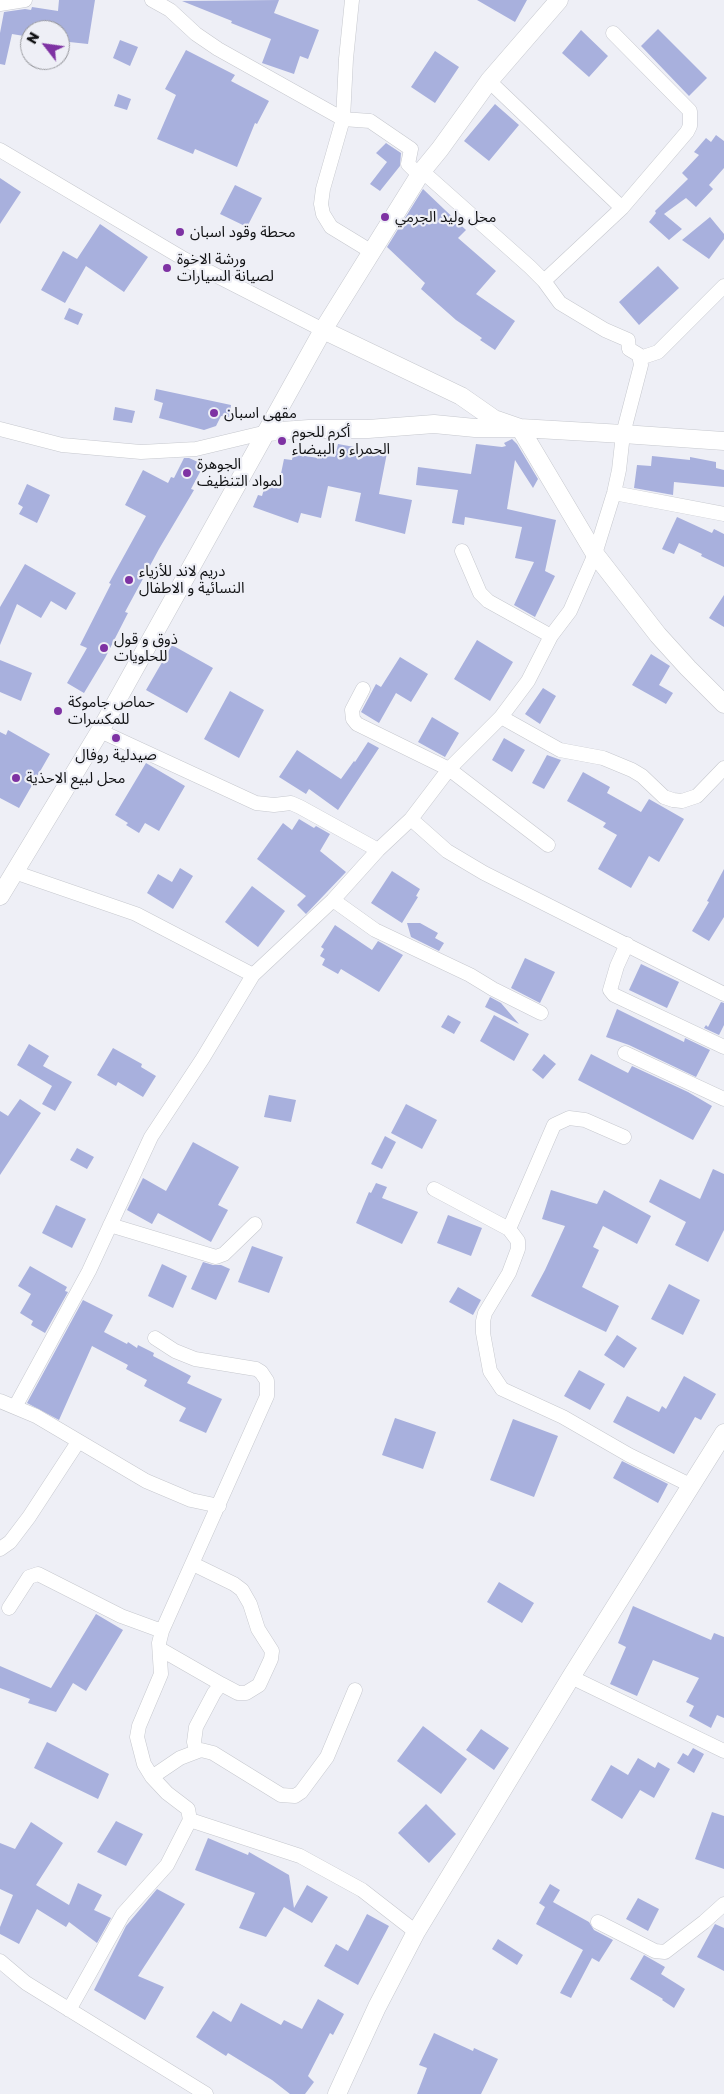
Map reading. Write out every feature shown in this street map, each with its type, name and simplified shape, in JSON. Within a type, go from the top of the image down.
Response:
[{"type":"street","points":[[0,4],[25,0]]},
{"type":"street","points":[[15,1406],[89,1271],[151,1137],[203,1058],[253,975],[334,900],[378,850],[412,819],[449,769],[501,717],[528,681],[552,636],[570,612],[595,554],[614,493],[623,434],[640,375],[640,358],[629,349],[628,340],[605,330],[560,302],[544,281],[422,171],[415,171],[408,164],[411,149],[370,121],[343,119],[218,49],[196,34],[170,10],[152,0]]},
{"type":"street","points":[[352,0],[346,59],[343,119],[323,189],[321,204],[323,214],[331,227],[372,252]]},
{"type":"street","points":[[0,896],[100,731],[323,330],[422,171],[489,81],[559,0]]},
{"type":"street","points":[[544,281],[622,208],[688,132],[691,119],[690,111],[613,33]]},
{"type":"street","points":[[489,81],[622,208]]},
{"type":"street","points":[[0,150],[184,259],[323,330],[461,396],[494,419],[520,428],[595,554],[658,635],[722,699]]},
{"type":"street","points":[[640,358],[658,352],[724,286]]},
{"type":"street","points":[[0,429],[62,445],[141,452],[196,450],[267,432],[309,429],[368,429],[434,424],[475,428],[520,428],[724,441]]},
{"type":"street","points":[[614,493],[724,514]]},
{"type":"street","points":[[462,551],[475,584],[484,597],[552,636]]},
{"type":"street","points":[[363,689],[352,710],[353,719],[357,724],[449,769],[548,845]]},
{"type":"street","points":[[501,717],[560,750],[603,758],[632,770],[642,776],[664,797],[673,800],[682,801],[697,796],[724,768]]},
{"type":"street","points":[[100,731],[256,803],[274,805],[291,803],[378,850]]},
{"type":"street","points":[[412,819],[447,851],[478,870],[525,896],[627,944],[724,994]]},
{"type":"street","points":[[14,872],[136,914],[253,975]]},
{"type":"street","points":[[334,900],[375,930],[470,975],[541,1013]]},
{"type":"street","points":[[627,944],[617,966],[610,990],[614,995],[724,1047]]},
{"type":"street","points":[[625,1053],[723,1096]]},
{"type":"street","points":[[509,1229],[554,1125],[569,1118],[585,1120],[624,1137]]},
{"type":"street","points":[[434,1189],[509,1229],[518,1241],[518,1249],[509,1273],[485,1313],[483,1321],[486,1356],[490,1370],[502,1389],[562,1417],[629,1455],[690,1485]]},
{"type":"street","points":[[110,1225],[216,1257],[224,1254],[255,1224]]},
{"type":"street","points":[[69,2010],[123,1914],[166,1865],[190,1820],[188,1809],[167,1793],[152,1776],[140,1754],[137,1737],[139,1726],[162,1674],[160,1649],[162,1631],[263,1409],[267,1396],[267,1381],[261,1372],[256,1369],[195,1358],[175,1350],[154,1338]]},
{"type":"street","points":[[0,1401],[41,1419],[146,1481],[182,1497],[219,1506]]},
{"type":"street","points":[[337,2094],[373,2015],[416,1932],[571,1677],[724,1433]]},
{"type":"street","points":[[0,1549],[10,1542],[29,1517],[78,1442]]},
{"type":"street","points":[[160,1649],[238,1693],[246,1693],[259,1685],[271,1659],[272,1651],[258,1628],[250,1604],[242,1590],[234,1584],[193,1564]]},
{"type":"street","points":[[9,1608],[29,1577],[38,1574],[114,1613],[162,1631]]},
{"type":"street","points":[[571,1677],[724,1751]]},
{"type":"street","points":[[196,1750],[194,1742],[196,1727],[206,1705],[221,1684]]},
{"type":"street","points":[[152,1776],[196,1750],[213,1753],[281,1795],[295,1796],[301,1792],[327,1757],[355,1690]]},
{"type":"street","points":[[190,1820],[300,1856],[362,1890],[416,1932]]},
{"type":"street","points":[[598,1922],[655,1951],[665,1952],[724,1904]]},
{"type":"street","points":[[0,1962],[26,1983],[206,2094]]},
{"type":"building","points":[[59,0],[95,0],[88,44],[70,42],[70,20],[20,20],[20,35],[12,34],[5,65],[0,64],[0,33],[4,12],[31,10],[32,7],[58,11]]},
{"type":"building","points":[[279,0],[274,13],[319,30],[308,59],[300,56],[294,74],[262,63],[271,39],[182,1]]},
{"type":"building","points":[[477,0],[527,0],[515,22]]},
{"type":"building","points":[[658,29],[707,78],[689,96],[641,46]]},
{"type":"building","points":[[581,30],[608,56],[589,77],[562,53]]},
{"type":"building","points":[[120,40],[138,47],[130,66],[113,58]]},
{"type":"building","points":[[186,50],[235,75],[231,81],[269,101],[257,124],[255,123],[237,167],[195,149],[193,154],[157,139],[176,95],[165,89]]},
{"type":"building","points":[[435,51],[459,67],[435,103],[411,87]]},
{"type":"building","points":[[118,94],[131,99],[127,110],[114,106]]},
{"type":"building","points":[[495,104],[519,125],[489,161],[464,141]]},
{"type":"building","points":[[716,135],[724,141],[724,168],[709,185],[713,189],[696,207],[686,198],[664,214],[682,229],[669,240],[649,222],[656,213],[655,211],[688,179],[682,173],[699,155],[694,152],[706,138],[711,142]]},
{"type":"building","points":[[386,143],[401,153],[400,166],[380,191],[370,184],[387,162],[376,153]]},
{"type":"building","points":[[0,178],[21,192],[0,224]]},
{"type":"building","points":[[235,185],[262,198],[247,227],[220,214]]},
{"type":"building","points":[[423,189],[466,230],[458,238],[496,271],[476,294],[515,321],[495,350],[480,340],[482,338],[456,320],[421,289],[425,283],[387,247]]},
{"type":"building","points":[[710,217],[724,234],[724,239],[709,259],[682,240]]},
{"type":"building","points":[[100,224],[148,257],[124,292],[86,266],[65,303],[41,290],[63,251],[77,259]]},
{"type":"building","points":[[658,266],[679,288],[639,325],[619,302]]},
{"type":"building","points":[[69,308],[83,314],[78,325],[64,319]]},
{"type":"building","points":[[156,389],[231,405],[229,417],[221,416],[216,426],[204,430],[159,418],[163,403],[154,400]]},
{"type":"building","points":[[115,407],[135,411],[132,423],[113,420]]},
{"type":"building","points":[[512,439],[538,479],[533,488],[515,460],[507,509],[556,520],[545,571],[555,576],[535,617],[514,605],[534,562],[515,558],[522,527],[465,517],[464,525],[452,523],[458,490],[416,485],[418,467],[471,474],[476,444],[502,447],[506,446],[504,443]]},
{"type":"building","points":[[338,444],[387,453],[379,494],[412,500],[405,534],[355,521],[361,493],[328,486],[321,518],[301,513],[298,523],[253,507],[258,495],[262,496],[266,482],[278,488],[284,459],[292,460],[293,454],[318,458],[318,455],[335,457]]},
{"type":"building","points":[[652,456],[690,460],[690,457],[716,462],[716,468],[724,470],[724,487],[674,482],[673,495],[634,488],[637,465],[651,466]]},
{"type":"building","points":[[184,458],[198,462],[200,472],[191,489],[194,490],[159,549],[125,612],[128,613],[105,658],[84,693],[67,683],[87,648],[80,645],[111,584],[109,583],[146,516],[125,505],[143,470],[168,483],[171,477],[174,478]]},
{"type":"building","points":[[27,484],[50,495],[37,523],[19,514],[23,507],[18,504]]},
{"type":"building","points":[[677,517],[712,533],[714,529],[724,534],[724,567],[679,543],[674,554],[662,549]]},
{"type":"building","points":[[25,564],[76,593],[66,610],[51,601],[41,618],[17,604],[0,645],[0,607]]},
{"type":"building","points":[[724,595],[724,627],[709,618]]},
{"type":"building","points":[[477,640],[513,662],[490,701],[454,679]]},
{"type":"building","points":[[172,645],[213,668],[187,713],[146,690]]},
{"type":"building","points":[[651,654],[670,666],[659,685],[673,693],[666,704],[632,685]]},
{"type":"building","points":[[400,657],[428,674],[411,702],[396,693],[379,723],[361,712],[376,684],[381,687]]},
{"type":"building","points":[[0,660],[32,673],[21,701],[0,692]]},
{"type":"building","points":[[543,688],[556,696],[540,724],[525,714]]},
{"type":"building","points":[[230,691],[264,710],[239,758],[204,739]]},
{"type":"building","points":[[432,717],[459,733],[445,757],[418,742]]},
{"type":"building","points":[[8,730],[50,754],[19,808],[0,798],[0,732],[6,735]]},
{"type":"building","points":[[504,738],[525,750],[512,772],[492,760]]},
{"type":"building","points":[[368,742],[379,748],[338,810],[309,789],[306,794],[279,777],[297,750],[341,779]]},
{"type":"building","points":[[547,755],[561,760],[544,789],[532,783]]},
{"type":"building","points":[[146,763],[185,786],[159,831],[145,823],[139,833],[115,815]]},
{"type":"building","points":[[583,772],[610,787],[607,793],[641,812],[649,799],[684,819],[659,862],[649,856],[631,888],[598,869],[617,835],[603,827],[606,823],[567,801]]},
{"type":"building","points":[[299,819],[314,828],[316,826],[330,834],[320,851],[346,872],[306,914],[297,905],[306,896],[257,859],[283,823],[292,830]]},
{"type":"building","points":[[180,868],[193,876],[173,909],[147,893],[158,874],[172,882]]},
{"type":"building","points":[[724,869],[724,917],[709,941],[692,931],[709,902],[707,901]]},
{"type":"building","points":[[392,871],[420,889],[416,896],[418,897],[402,923],[371,903]]},
{"type":"building","points":[[252,886],[285,911],[258,947],[225,922]]},
{"type":"building","points":[[407,923],[420,923],[438,933],[435,938],[444,943],[439,951],[411,937]]},
{"type":"building","points":[[335,925],[372,950],[378,941],[403,955],[379,992],[341,969],[338,974],[322,965],[325,959],[320,956],[324,949],[321,947]]},
{"type":"building","points":[[525,958],[555,972],[540,1003],[511,988]]},
{"type":"building","points":[[641,964],[679,982],[667,1008],[629,990]]},
{"type":"building","points":[[490,997],[501,1003],[519,1024],[485,1007]]},
{"type":"building","points":[[721,1002],[724,1003],[724,1025],[719,1035],[704,1028],[706,1025],[708,1027]]},
{"type":"building","points":[[617,1009],[684,1042],[685,1038],[710,1050],[696,1077],[629,1045],[606,1037]]},
{"type":"building","points":[[448,1015],[461,1022],[454,1034],[441,1027]]},
{"type":"building","points":[[494,1015],[529,1034],[514,1061],[480,1041]]},
{"type":"building","points":[[29,1044],[49,1056],[43,1066],[72,1082],[55,1111],[42,1104],[52,1086],[17,1065]]},
{"type":"building","points":[[113,1048],[142,1064],[141,1067],[156,1076],[143,1097],[118,1082],[116,1086],[97,1075]]},
{"type":"building","points":[[544,1054],[556,1064],[543,1079],[532,1070]]},
{"type":"building","points":[[591,1054],[628,1073],[632,1066],[688,1092],[712,1106],[693,1140],[578,1080]]},
{"type":"building","points":[[269,1095],[296,1100],[291,1122],[264,1117]]},
{"type":"building","points":[[20,1099],[41,1113],[0,1175],[0,1111],[8,1116]]},
{"type":"building","points":[[406,1104],[437,1120],[422,1149],[391,1133]]},
{"type":"building","points":[[385,1136],[396,1142],[382,1169],[371,1164]]},
{"type":"building","points":[[193,1142],[239,1167],[218,1205],[228,1210],[211,1242],[158,1213],[152,1224],[127,1210],[143,1178],[166,1191]]},
{"type":"building","points":[[77,1148],[94,1157],[87,1169],[70,1160]]},
{"type":"building","points":[[713,1169],[724,1174],[724,1230],[708,1262],[675,1245],[686,1222],[649,1202],[660,1179],[700,1199]]},
{"type":"building","points":[[376,1183],[387,1187],[382,1198],[418,1212],[402,1244],[356,1223],[369,1192],[371,1193]]},
{"type":"building","points":[[551,1190],[597,1204],[604,1190],[651,1216],[637,1244],[603,1226],[593,1247],[599,1250],[582,1287],[619,1306],[606,1332],[531,1296],[565,1226],[542,1219]]},
{"type":"building","points":[[56,1205],[86,1219],[72,1248],[42,1233]]},
{"type":"building","points":[[448,1215],[482,1228],[471,1256],[437,1243]]},
{"type":"building","points":[[252,1246],[283,1257],[269,1293],[238,1282]]},
{"type":"building","points":[[203,1262],[221,1265],[230,1269],[216,1300],[191,1289]]},
{"type":"building","points":[[162,1264],[187,1276],[173,1308],[148,1296]]},
{"type":"building","points":[[30,1266],[67,1287],[65,1291],[68,1292],[45,1333],[31,1325],[33,1321],[20,1313],[31,1294],[18,1286]]},
{"type":"building","points":[[669,1284],[700,1300],[683,1335],[651,1319]]},
{"type":"building","points":[[458,1287],[481,1300],[473,1315],[449,1302]]},
{"type":"building","points":[[83,1300],[113,1315],[104,1332],[127,1344],[128,1342],[137,1348],[138,1345],[154,1353],[153,1356],[191,1376],[187,1383],[222,1399],[206,1433],[179,1421],[186,1408],[144,1386],[147,1380],[126,1369],[128,1365],[92,1346],[59,1420],[27,1403]]},
{"type":"building","points":[[617,1335],[637,1348],[624,1368],[604,1355]]},
{"type":"building","points":[[579,1370],[605,1384],[590,1410],[564,1396]]},
{"type":"building","points":[[684,1376],[716,1394],[701,1420],[695,1417],[674,1454],[613,1422],[627,1396],[659,1412],[662,1406],[666,1409]]},
{"type":"building","points":[[395,1418],[436,1432],[423,1469],[382,1455]]},
{"type":"building","points":[[513,1419],[558,1436],[534,1497],[490,1480]]},
{"type":"building","points":[[622,1461],[668,1484],[658,1503],[613,1478]]},
{"type":"building","points":[[499,1582],[534,1603],[522,1623],[487,1602]]},
{"type":"building","points":[[633,1606],[711,1640],[714,1633],[724,1637],[724,1718],[717,1715],[711,1728],[689,1716],[694,1706],[686,1702],[699,1678],[653,1660],[637,1696],[610,1684],[626,1647],[618,1643]]},
{"type":"building","points":[[96,1614],[123,1630],[86,1691],[73,1683],[56,1712],[28,1703],[30,1699],[0,1688],[0,1666],[51,1688]]},
{"type":"building","points":[[423,1726],[467,1759],[441,1794],[397,1761]]},
{"type":"building","points":[[481,1729],[509,1748],[494,1770],[466,1750]]},
{"type":"building","points":[[47,1742],[109,1774],[98,1799],[34,1768]]},
{"type":"building","points":[[693,1748],[704,1754],[694,1773],[677,1763],[683,1753],[688,1756]]},
{"type":"building","points":[[638,1758],[655,1768],[658,1762],[670,1769],[654,1798],[640,1790],[622,1819],[591,1800],[611,1765],[628,1775]]},
{"type":"building","points":[[426,1804],[456,1834],[429,1863],[398,1833]]},
{"type":"building","points":[[712,1812],[724,1816],[724,1869],[695,1859]]},
{"type":"building","points":[[116,1821],[143,1834],[126,1866],[97,1852]]},
{"type":"building","points":[[31,1822],[63,1843],[36,1885],[69,1905],[78,1883],[102,1895],[94,1910],[111,1918],[97,1943],[69,1922],[66,1927],[37,1909],[19,1944],[0,1934],[0,1927],[13,1895],[0,1889],[0,1843],[15,1849]]},
{"type":"building","points":[[208,1838],[248,1855],[249,1852],[289,1875],[294,1908],[307,1885],[328,1897],[312,1923],[284,1907],[266,1937],[239,1928],[255,1893],[195,1870]]},
{"type":"building","points":[[550,1884],[560,1890],[553,1902],[589,1922],[594,1930],[613,1940],[599,1962],[592,1958],[571,1998],[560,1993],[583,1950],[536,1924],[545,1907],[539,1903]]},
{"type":"building","points":[[157,1889],[185,1904],[138,1976],[164,1987],[145,2020],[94,1990],[126,1926]]},
{"type":"building","points":[[638,1898],[659,1909],[648,1931],[626,1919]]},
{"type":"building","points":[[367,1914],[389,1926],[358,1985],[324,1966],[336,1944],[348,1951]]},
{"type":"building","points":[[715,1924],[724,1928],[724,1971],[697,1957]]},
{"type":"building","points":[[498,1939],[523,1955],[517,1965],[492,1949]]},
{"type":"building","points":[[644,1955],[665,1967],[661,1974],[685,1989],[674,2008],[630,1979]]},
{"type":"building","points":[[318,1999],[344,2014],[333,2035],[330,2033],[308,2076],[314,2082],[305,2094],[290,2094],[272,2080],[228,2053],[226,2056],[196,2037],[213,2011],[231,2022],[241,2003],[281,2025],[284,2020],[302,2029]]},
{"type":"building","points":[[434,2033],[473,2051],[474,2048],[498,2059],[481,2094],[417,2094],[427,2068],[419,2065]]},
{"type":"place","name":"محل وليد الجرمي","points":[[385,217]]},
{"type":"place","name":"محطة وقود اسبان","points":[[180,232]]},
{"type":"place","name":"ورشة الاخوة لصيانة السيارات","points":[[167,268]]},
{"type":"place","name":"مقهى اسبان","points":[[214,413]]},
{"type":"place","name":"أكرم للحوم الحمراء و البيضاء","points":[[282,441]]},
{"type":"place","name":"الجوهرة لمواد التنظيف","points":[[187,473]]},
{"type":"place","name":"دريم لاند للأزياء النسائية و الاطفال","points":[[129,580]]},
{"type":"place","name":"ذوق و قول للحلويات","points":[[104,648]]},
{"type":"place","name":"حماص جاموكة للمكسرات","points":[[58,711]]},
{"type":"place","name":"صيدلية روفال","points":[[116,738]]},
{"type":"place","name":"محل لبيع الاحذية","points":[[16,778]]}]
